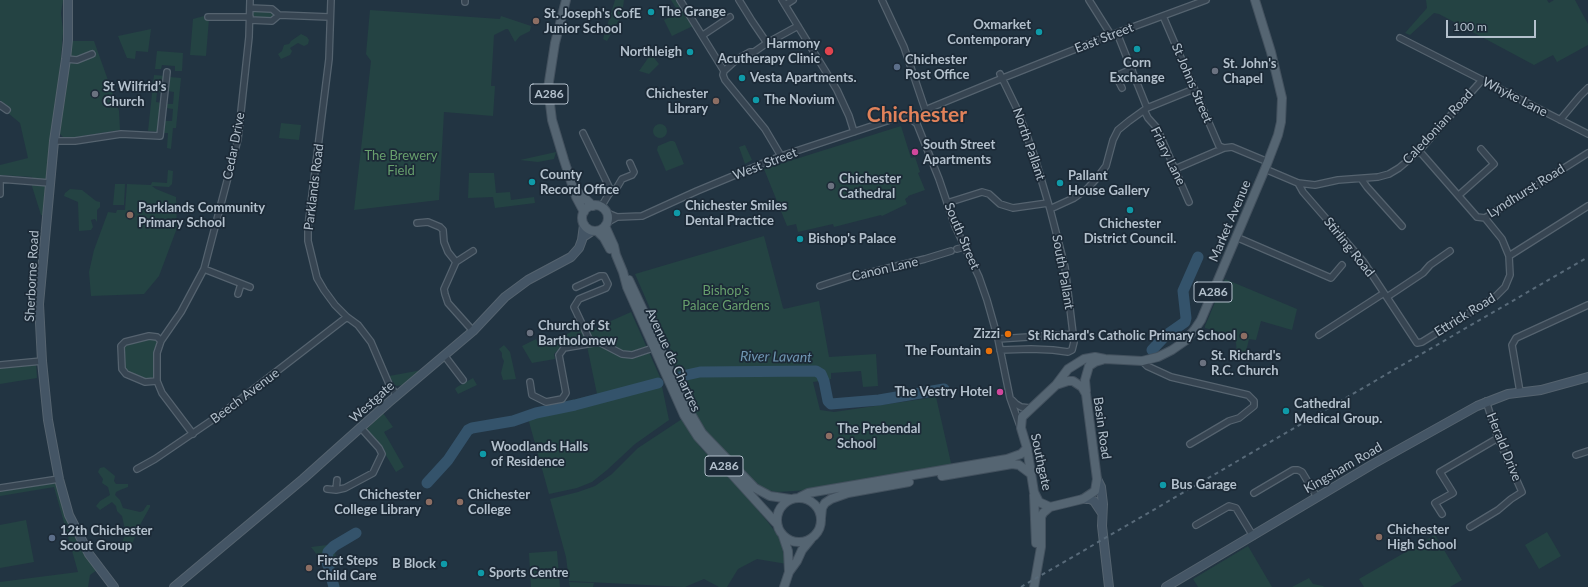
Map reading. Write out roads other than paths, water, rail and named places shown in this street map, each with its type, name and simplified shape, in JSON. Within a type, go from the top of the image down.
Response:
[{"type":"main road","name":"A286","points":[[566,0],[555,43],[548,88],[552,120],[576,197],[584,212]]},
{"type":"main road","name":"A286","points":[[1255,0],[1271,52],[1282,98],[1281,122],[1267,165]]},
{"type":"main road","name":"Market Avenue","points":[[1105,360],[1142,361],[1158,357],[1185,341],[1195,329],[1205,310],[1267,165]]},
{"type":"main road","name":"A286","points":[[573,187],[600,209]]},
{"type":"main road","points":[[600,209],[606,224],[594,231],[584,225],[582,219],[584,212],[600,209]]},
{"type":"main road","name":"Avenue de Chartres","points":[[606,224],[616,256]]},
{"type":"main road","name":"Avenue de Chartres","points":[[594,231],[604,238],[616,256],[623,272],[627,287],[678,404],[698,437],[776,523]]},
{"type":"main road","name":"Avenue de Chartres","points":[[623,272],[632,285],[684,402],[702,433],[755,488],[770,496],[790,499]]},
{"type":"main road","name":"A286","points":[[1056,384],[1068,369],[1084,359],[1095,357],[1105,360]]},
{"type":"main road","name":"A286","points":[[1086,394],[1085,380],[1089,366],[1094,362],[1105,360]]},
{"type":"main road","name":"Basin Road","points":[[1056,384],[1073,381],[1082,386],[1086,394],[1097,478]]},
{"type":"main road","name":"Southgate","points":[[1056,384],[1022,417],[1021,428],[1027,448],[1034,492],[1039,502],[1050,507],[1083,499]]},
{"type":"main road","points":[[789,572],[789,560],[783,536],[776,523],[778,511],[785,502],[790,499],[800,497],[808,493],[1007,459],[1021,454],[1027,448]]},
{"type":"main road","points":[[784,587],[789,572],[797,561],[802,550],[818,531],[822,508],[825,503],[831,499],[848,493],[1006,465],[1019,466],[1031,474]]},
{"type":"main road","points":[[1083,499],[1095,491],[1097,478]]},
{"type":"main road","points":[[1034,492],[1036,545],[1039,554]]},
{"type":"main road","points":[[800,497],[812,502],[820,512],[821,518]]},
{"type":"main road","points":[[1034,587],[1041,547],[1041,517],[1050,507]]},
{"type":"main road","points":[[783,536],[796,542],[804,542],[811,539]]},
{"type":"street","name":"Sherborne Road","points":[[68,0],[68,40],[54,141],[39,304],[42,361],[48,420],[59,479],[69,515],[89,554],[114,587]]},
{"type":"street","name":"Cedar Drive","points":[[193,434],[162,393],[157,381],[157,353],[161,341],[181,312],[204,270],[238,139],[250,19],[250,0]]},
{"type":"street","name":"Parklands Road","points":[[331,0],[329,17],[329,59],[308,226],[308,241],[317,278],[324,290],[347,317],[358,325],[370,342],[389,384],[397,396]]},
{"type":"street","points":[[680,0],[724,71],[723,75],[725,80],[765,129],[781,156]]},
{"type":"street","points":[[739,0],[767,43]]},
{"type":"street","points":[[793,0],[784,2],[837,90],[854,132]]},
{"type":"street","points":[[882,0],[904,47],[926,112]]},
{"type":"street","points":[[1089,0],[1111,35]]},
{"type":"street","name":"East Street","points":[[914,121],[930,108],[1002,76],[1206,0]]},
{"type":"street","points":[[250,8],[272,9],[279,15],[329,17]]},
{"type":"street","points":[[208,17],[272,21],[279,15]]},
{"type":"street","name":"St Johns Street","points":[[1163,16],[1220,146],[1224,148]]},
{"type":"street","points":[[703,35],[730,17]]},
{"type":"street","points":[[724,71],[736,60],[750,52],[754,52],[798,26]]},
{"type":"street","name":"Friary Lane","points":[[1117,33],[1132,69],[1148,118],[1157,128],[1189,202]]},
{"type":"street","name":"Whyke Lane","points":[[1400,38],[1588,134]]},
{"type":"street","points":[[66,59],[77,60],[92,54]]},
{"type":"street","points":[[1122,88],[1116,76],[1132,69]]},
{"type":"street","points":[[54,141],[75,141],[121,134],[160,136],[167,72]]},
{"type":"street","name":"North Pallant","points":[[1002,76],[1016,106],[1034,155],[1049,206]]},
{"type":"street","name":"Caledonian Road","points":[[1298,183],[1315,185],[1338,180],[1362,180],[1389,174],[1399,168],[1418,152],[1482,80]]},
{"type":"street","points":[[1560,120],[1588,88]]},
{"type":"street","points":[[947,203],[982,192],[989,194],[1000,204],[1007,207],[1021,208],[1049,206],[1074,198],[1087,189],[1106,166],[1113,140],[1118,130],[1146,109],[1194,89]]},
{"type":"street","points":[[0,105],[7,110]]},
{"type":"street","name":"West Street","points":[[600,209],[617,217],[642,216],[781,156],[901,117],[908,117],[914,121]]},
{"type":"street","name":"South Street","points":[[914,121],[937,172],[964,247],[979,277],[998,339],[1000,352]]},
{"type":"street","points":[[583,133],[611,191]]},
{"type":"street","points":[[1175,169],[1224,148],[1232,147],[1298,183]]},
{"type":"street","points":[[1459,195],[1494,164],[1481,149]]},
{"type":"street","name":"Lyndhurst Road","points":[[1418,152],[1422,154],[1477,217],[1485,218],[1588,153]]},
{"type":"street","points":[[600,209],[611,191],[616,189],[622,179],[632,175],[634,172],[630,163]]},
{"type":"street","points":[[0,196],[0,179],[50,183]]},
{"type":"street","points":[[1362,180],[1402,226]]},
{"type":"street","name":"Stirling Road","points":[[1298,183],[1302,192],[1363,261],[1417,343]]},
{"type":"street","name":"South Pallant","points":[[1000,352],[1031,349],[1068,352],[1072,350],[1074,342],[1065,267],[1049,206]]},
{"type":"street","points":[[1509,256],[1588,206]]},
{"type":"street","name":"West Street","points":[[606,224],[617,217]]},
{"type":"street","name":"Ettrick Road","points":[[1417,343],[1422,342],[1495,297],[1505,288],[1510,275],[1509,256],[1502,240],[1485,218]]},
{"type":"street","points":[[417,223],[428,222],[440,226],[443,230],[444,242],[448,252],[456,262]]},
{"type":"street","name":"Westgate","points":[[174,587],[298,483],[473,331],[506,297],[537,274],[571,257],[579,248],[583,237],[584,225]]},
{"type":"street","name":"Westgate","points":[[583,237],[594,231]]},
{"type":"street","points":[[1236,237],[1331,278],[1342,265]]},
{"type":"street","name":"Canon Lane","points":[[820,286],[854,275],[856,276],[925,259],[964,247]]},
{"type":"street","points":[[473,251],[456,262],[445,284],[445,294],[448,303],[473,331]]},
{"type":"street","points":[[1319,335],[1423,273],[1430,265],[1450,251]]},
{"type":"street","points":[[204,270],[250,287]]},
{"type":"street","points":[[576,287],[600,276],[604,276],[608,284],[606,288],[579,299],[574,307],[591,343]]},
{"type":"street","points":[[238,294],[242,284]]},
{"type":"street","points":[[1520,392],[1512,346],[1516,338],[1588,305]]},
{"type":"street","name":"Beech Avenue","points":[[138,469],[155,460],[193,434],[273,375],[347,317]]},
{"type":"street","points":[[998,339],[1073,334]]},
{"type":"street","points":[[157,381],[145,382],[126,374],[122,369],[121,346],[125,342],[149,336],[156,337],[161,341]]},
{"type":"street","points":[[530,382],[532,395],[546,402],[562,399],[566,393],[559,355],[564,348],[599,342],[622,354],[632,355],[654,348]]},
{"type":"street","name":"Southgate","points":[[1000,352],[1010,398],[1021,428]]},
{"type":"street","points":[[444,355],[463,380]]},
{"type":"street","points":[[0,365],[42,361]]},
{"type":"street","points":[[1142,361],[1148,366],[1171,377],[1248,395],[1254,401],[1254,406],[1242,416],[1229,421],[1190,444]]},
{"type":"street","name":"Kingsham Road","points":[[1166,587],[1317,497],[1486,401],[1508,394],[1542,390],[1588,377]]},
{"type":"street","points":[[1010,398],[1021,407],[1030,408]]},
{"type":"street","name":"Herald Drive","points":[[1470,527],[1498,510],[1522,492],[1498,438],[1486,401]]},
{"type":"street","points":[[327,489],[336,490],[345,488],[373,473],[382,454],[380,448],[360,428]]},
{"type":"street","points":[[1442,514],[1435,503],[1453,493],[1440,472],[1498,438]]},
{"type":"street","points":[[1576,455],[1588,451]]},
{"type":"street","points":[[1254,492],[1293,470],[1298,470],[1302,472],[1317,497]]},
{"type":"street","points":[[1097,478],[1101,487],[1103,504],[1102,513],[1109,587]]},
{"type":"street","points":[[0,488],[59,479]]},
{"type":"street","points":[[336,490],[337,480]]},
{"type":"street","points":[[1083,499],[1090,498],[1094,501],[1102,513]]},
{"type":"street","points":[[1196,525],[1229,506],[1236,508],[1253,536]]},
{"type":"waterway","name":"River Lavant","points":[[1152,350],[1165,336],[1185,322],[1186,318],[1183,291],[1198,257]]},
{"type":"waterway","name":"River Lavant","points":[[682,376],[700,372],[816,371],[821,374],[828,401],[831,404],[879,400],[944,389]]},
{"type":"waterway","name":"River Lavant","points":[[427,483],[448,460],[468,430],[472,428],[513,421],[536,413],[575,405],[658,383]]},
{"type":"waterway","name":"River Lavant","points":[[334,587],[327,562],[328,552],[334,546],[356,533]]},
{"type":"railway","points":[[1021,587],[1588,257]]},
{"type":"place","name":"The Grange","points":[[651,12]]},
{"type":"place","name":"St. Joseph's CofE Junior School","points":[[536,21]]},
{"type":"place","name":"Oxmarket Contemporary","points":[[1039,32]]},
{"type":"place","name":"Corn Exchange","points":[[1137,49]]},
{"type":"place","name":"Harmony Acutherapy Clinic","points":[[829,51]]},
{"type":"place","name":"Northleigh","points":[[690,52]]},
{"type":"place","name":"Chichester Post Office","points":[[897,67]]},
{"type":"place","name":"St. John's Chapel","points":[[1215,71]]},
{"type":"place","name":"Vesta Apartments.","points":[[742,78]]},
{"type":"place","name":"St Wilfrid’s Church","points":[[95,94]]},
{"type":"place","name":"The Novium","points":[[756,100]]},
{"type":"place","name":"Chichester Library","points":[[716,101]]},
{"type":"place","name":"South Street Apartments","points":[[915,152]]},
{"type":"place","name":"County Record Office","points":[[532,182]]},
{"type":"place","name":"Pallant House Gallery","points":[[1060,183]]},
{"type":"place","name":"Chichester Cathedral","points":[[831,186]]},
{"type":"place","name":"Chichester District Council.","points":[[1130,210]]},
{"type":"place","name":"Chichester Smiles Dental Practice","points":[[677,213]]},
{"type":"place","name":"Parklands Community Primary School","points":[[130,215]]},
{"type":"place","name":"Bishop's Palace","points":[[800,239]]},
{"type":"place","name":"Church of St Bartholomew","points":[[530,333]]},
{"type":"place","name":"Zizzi","points":[[1008,334]]},
{"type":"place","name":"St Richard's Catholic Primary School","points":[[1244,336]]},
{"type":"place","name":"The Fountain","points":[[989,351]]},
{"type":"place","name":"St. Richard's R.C. Church","points":[[1203,363]]},
{"type":"place","name":"The Vestry Hotel","points":[[1000,392]]},
{"type":"place","name":"Cathedral Medical Group.","points":[[1286,411]]},
{"type":"place","name":"The Prebendal School","points":[[829,436]]},
{"type":"place","name":"Woodlands Halls of Residence","points":[[483,454]]},
{"type":"place","name":"Bus Garage","points":[[1163,485]]},
{"type":"place","name":"Chichester College Library","points":[[429,502]]},
{"type":"place","name":"Chichester College","points":[[460,502]]},
{"type":"place","name":"Chichester High School","points":[[1379,537]]},
{"type":"place","name":"12th Chichester Scout Group","points":[[52,538]]},
{"type":"place","name":"B Block","points":[[444,564]]},
{"type":"place","name":"First Steps Child Care","points":[[309,568]]},
{"type":"place","name":"Sports Centre","points":[[481,573]]},
{"type":"district","name":"Chichester","points":[[917,115]]},
{"type":"park label","name":"The Brewery Field","points":[[401,164]]},
{"type":"park label","name":"Bishop's Palace Gardens","points":[[726,298]]}]
